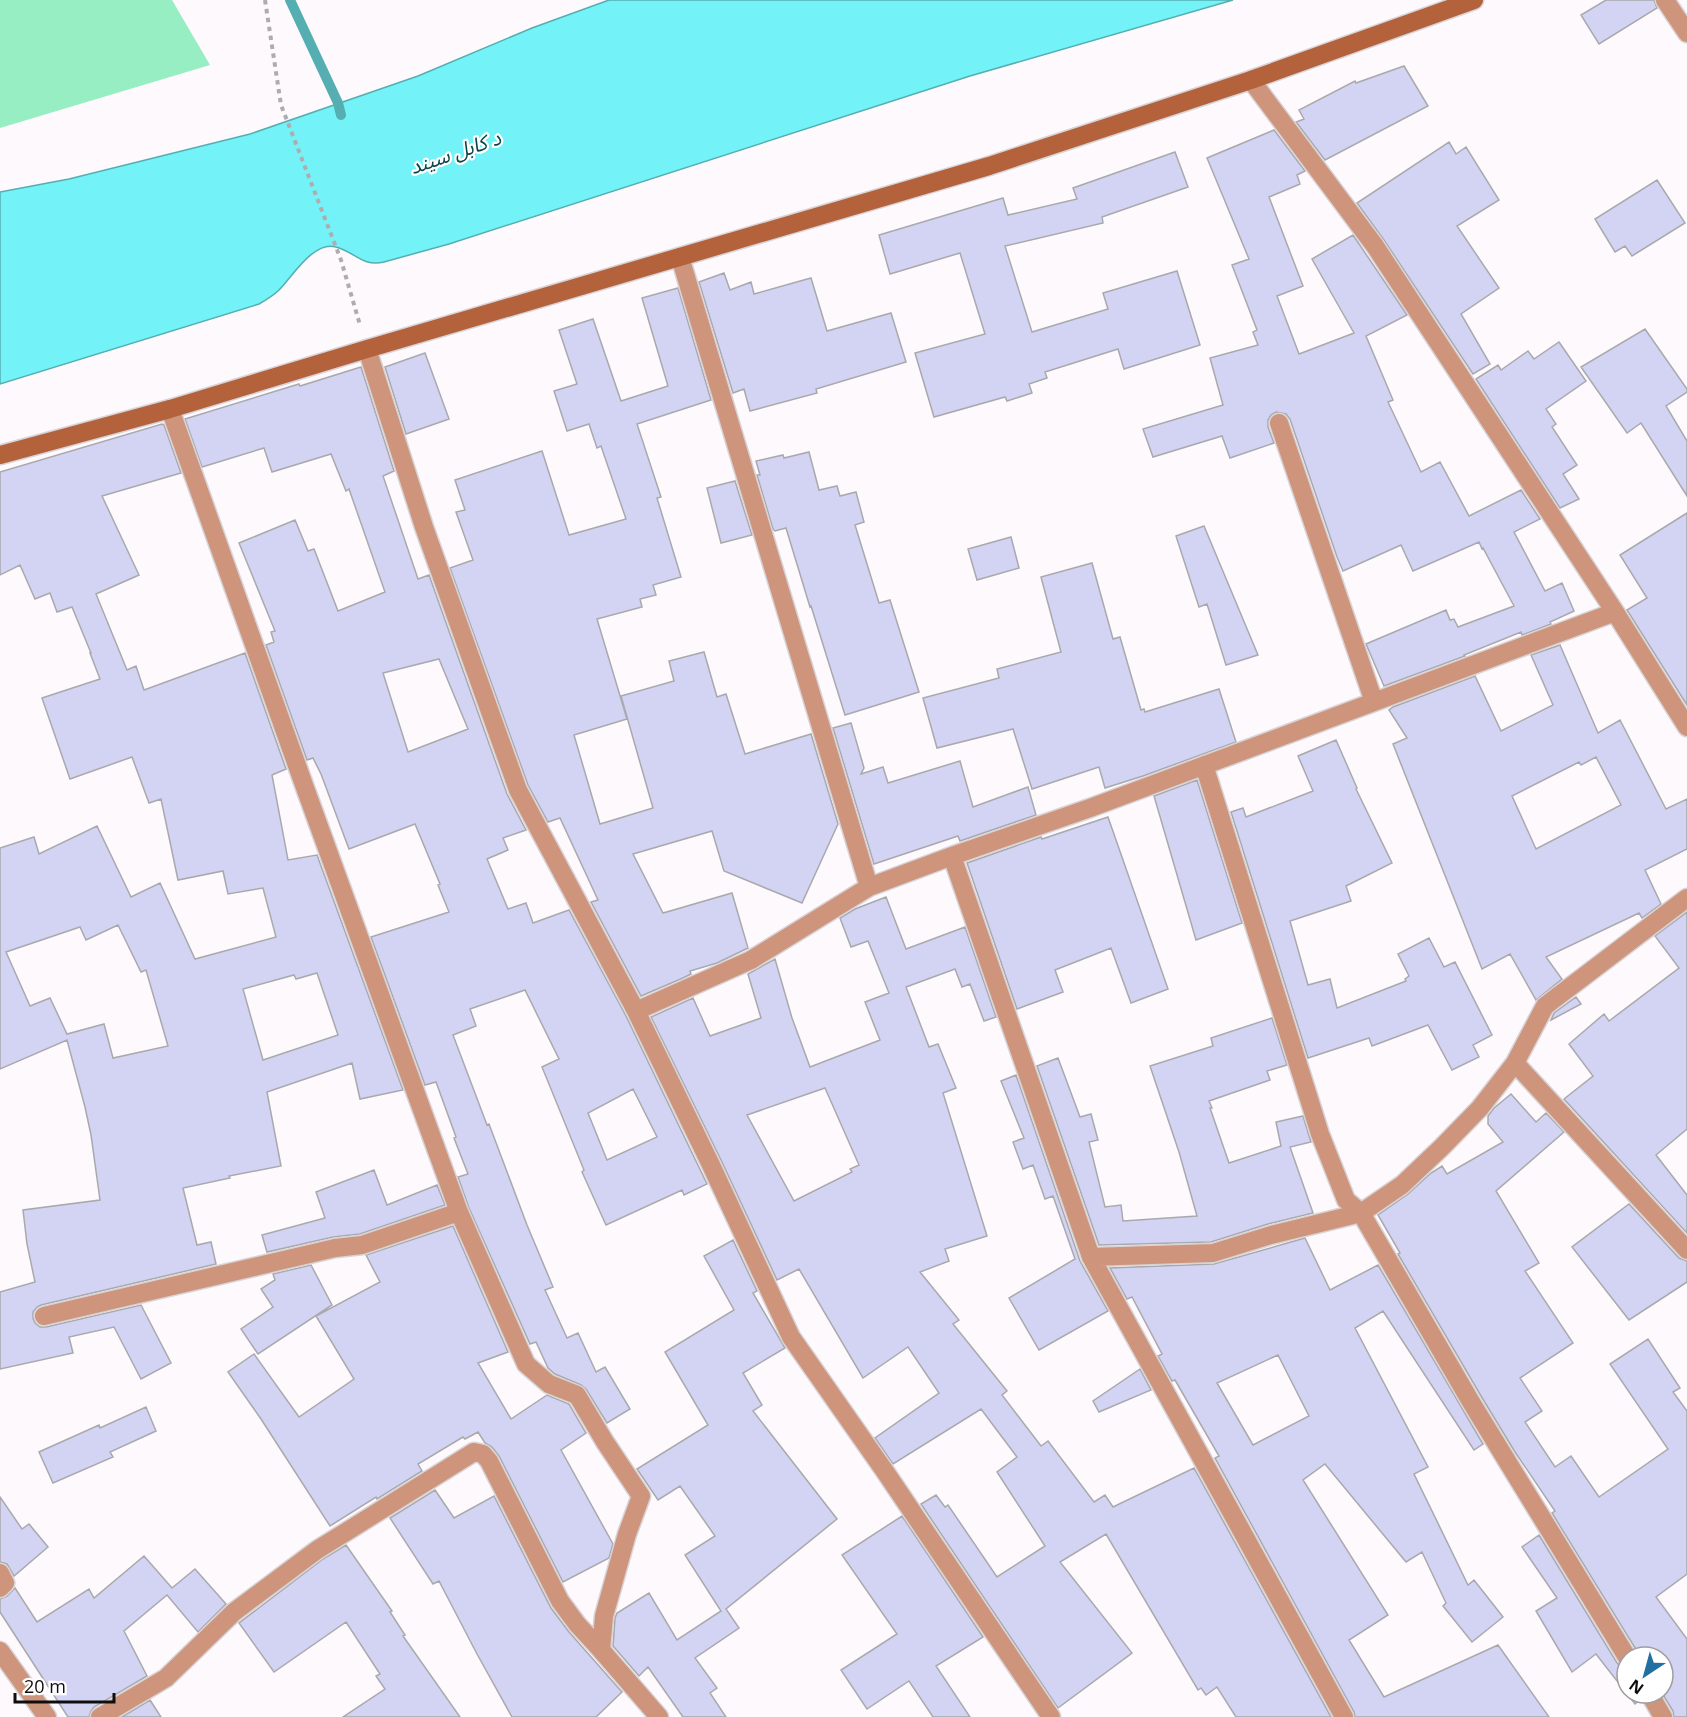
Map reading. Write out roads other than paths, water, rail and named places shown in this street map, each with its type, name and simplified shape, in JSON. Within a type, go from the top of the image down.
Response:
[{"type":"street","points":[[0,455],[170,409],[989,166],[1251,80],[1474,0]]},
{"type":"street","points":[[1665,0],[1687,33]]},
{"type":"street","points":[[1251,80],[1375,246],[1615,612],[1687,727]]},
{"type":"street","points":[[680,257],[869,887]]},
{"type":"street","points":[[367,349],[424,527],[518,790],[636,1011],[791,1337],[1051,1717]]},
{"type":"street","points":[[170,409],[303,785],[459,1212],[526,1364],[549,1384],[577,1395],[641,1496],[627,1534],[604,1616],[601,1650]]},
{"type":"street","points":[[1279,423],[1374,702]]},
{"type":"street","points":[[636,1011],[751,960],[869,887],[1090,808],[1615,612]]},
{"type":"street","points":[[1203,765],[1320,1134],[1346,1200],[1361,1213],[1471,1402],[1619,1645]]},
{"type":"street","points":[[952,856],[1091,1257],[1344,1717]]},
{"type":"street","points":[[1091,1257],[1213,1253],[1271,1235],[1361,1213],[1402,1185],[1480,1108],[1515,1063],[1545,1006],[1687,898]]},
{"type":"street","points":[[1515,1063],[1687,1250]]},
{"type":"street","points":[[44,1316],[335,1248],[362,1245],[459,1212]]},
{"type":"street","points":[[100,1717],[166,1678],[234,1612],[317,1550],[474,1452],[483,1454],[489,1461],[560,1601],[659,1717]]},
{"type":"street","points":[[0,1573],[5,1583],[0,1588]]},
{"type":"street","points":[[0,1651],[47,1717]]},
{"type":"water","name":"د کابل سيند","points":[[609,0],[1233,0],[970,76],[449,244],[384,262],[364,261],[343,249],[328,246],[312,254],[279,290],[259,304],[0,384],[0,192],[69,179],[250,134],[418,76],[532,28]]},
{"type":"waterway","points":[[290,0],[338,103],[341,115]]}]
